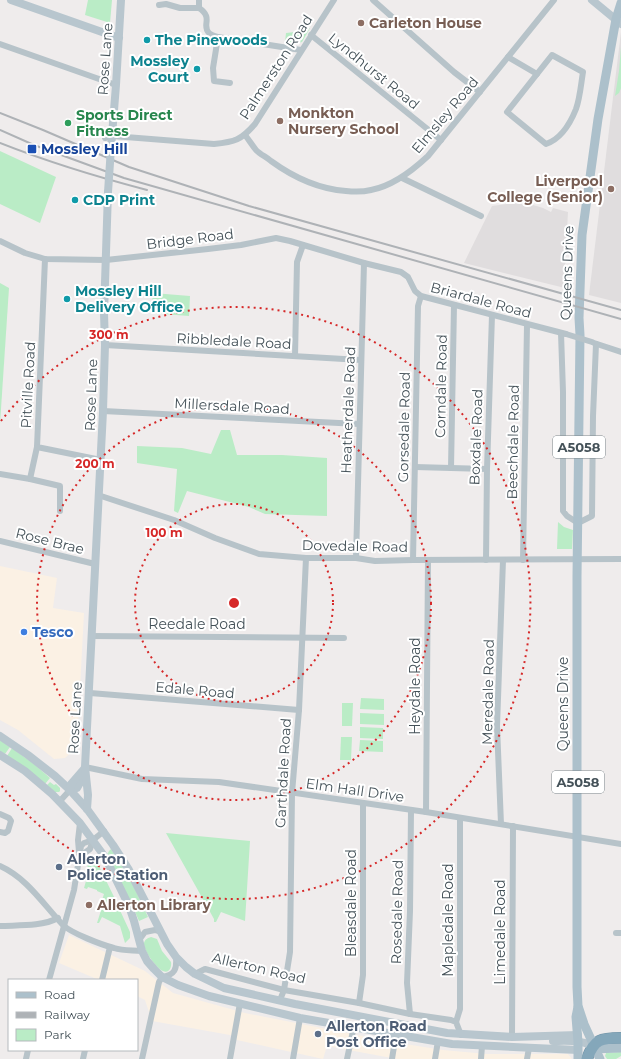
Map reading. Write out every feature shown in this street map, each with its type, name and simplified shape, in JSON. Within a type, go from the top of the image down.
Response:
[{"type":"highway","points":[[592,1048],[598,1041],[605,1038],[621,1038]]},
{"type":"main road","points":[[11,0],[119,38]]},
{"type":"main road","name":"Rose Lane","points":[[87,809],[88,795],[86,767],[106,346],[104,313],[111,148],[109,137],[116,85],[121,0]]},
{"type":"main road","points":[[592,0],[618,21]]},
{"type":"main road","name":"Queens Drive","points":[[578,1047],[576,1017],[578,1006],[579,318],[582,235],[598,119],[621,3]]},
{"type":"main road","points":[[0,736],[28,754],[55,776],[87,809],[104,831],[129,870],[167,944],[176,957],[195,974]]},
{"type":"main road","points":[[0,754],[25,771],[60,801],[93,840],[105,857],[129,906],[142,951],[154,969],[162,977]]},
{"type":"main road","points":[[70,790],[71,784],[86,767]]},
{"type":"main road","name":"Allerton Road","points":[[195,974],[224,988],[295,1004],[447,1033],[512,1037],[562,1036],[578,1047],[592,1048]]},
{"type":"main road","name":"Allerton Road","points":[[162,977],[178,986],[209,996],[300,1018],[354,1026],[452,1044],[528,1048],[621,1048]]},
{"type":"main road","name":"Queens Drive","points":[[578,1006],[592,1048],[600,1059]]},
{"type":"main road","points":[[562,1036],[572,1027],[576,1017]]},
{"type":"main road","points":[[523,1037],[578,1047]]},
{"type":"street","points":[[199,0],[199,8]]},
{"type":"street","name":"Palmerston Road","points":[[109,137],[214,144],[230,142],[245,135],[255,124],[334,0]]},
{"type":"street","points":[[373,0],[454,72],[480,92]]},
{"type":"street","name":"Elmsley Road","points":[[245,135],[256,150],[281,168],[320,187],[333,190],[357,192],[371,190],[402,178],[428,156],[554,0]]},
{"type":"street","points":[[159,5],[165,2],[180,8],[199,8],[204,11],[207,16],[206,27],[209,33],[218,37],[301,50]]},
{"type":"street","name":"Lyndhurst Road","points":[[311,35],[441,140]]},
{"type":"street","points":[[218,37],[213,68],[214,81],[230,83]]},
{"type":"street","points":[[0,44],[116,85]]},
{"type":"street","points":[[552,55],[583,72],[576,109],[563,132],[553,141],[546,144],[507,112],[537,74],[552,55]]},
{"type":"street","points":[[508,57],[537,74]]},
{"type":"street","points":[[402,178],[481,216]]},
{"type":"street","name":"Bridge Road","points":[[0,241],[25,253],[45,259],[106,260],[228,246],[276,238]]},
{"type":"street","name":"Briardale Road","points":[[276,238],[364,263],[402,272],[408,277],[415,291],[421,296],[563,334],[621,352]]},
{"type":"street","points":[[295,356],[297,262],[303,245]]},
{"type":"street","name":"Pitville Road","points":[[45,259],[37,447],[101,460]]},
{"type":"street","name":"Heatherdale Road","points":[[356,558],[364,263]]},
{"type":"street","name":"Gorsedale Road","points":[[413,560],[418,306],[421,296]]},
{"type":"street","name":"Corndale Road","points":[[451,468],[454,305]]},
{"type":"street","name":"Boxdale Road","points":[[486,560],[487,469],[492,315]]},
{"type":"street","name":"Beechdale Road","points":[[523,560],[527,325]]},
{"type":"street","name":"Queens Drive","points":[[563,334],[563,511],[567,516],[578,523]]},
{"type":"street","points":[[578,523],[592,516],[594,343]]},
{"type":"street","name":"Ribbledale Road","points":[[106,346],[361,360]]},
{"type":"street","name":"Millersdale Road","points":[[103,411],[359,424]]},
{"type":"street","points":[[30,479],[37,447]]},
{"type":"street","points":[[415,467],[487,469]]},
{"type":"street","points":[[0,474],[60,486],[60,511]]},
{"type":"street","name":"Dovedale Road","points":[[98,495],[174,520],[215,538],[259,554],[306,558],[356,558],[375,561],[621,559]]},
{"type":"street","name":"Rose Brae","points":[[0,541],[95,564]]},
{"type":"street","name":"Garthdale Road","points":[[280,1000],[284,990],[290,952],[292,793],[299,710],[306,558]]},
{"type":"street","name":"Heydale Road","points":[[426,812],[428,560]]},
{"type":"street","name":"Meredale Road","points":[[501,824],[498,726],[503,560]]},
{"type":"street","name":"Reedale Road","points":[[92,636],[344,638]]},
{"type":"street","name":"Edale Road","points":[[90,693],[299,710]]},
{"type":"street","name":"Elm Hall Drive","points":[[86,767],[142,779],[219,782],[426,812],[621,844]]},
{"type":"street","points":[[60,801],[70,790]]},
{"type":"street","name":"Bleasdale Road","points":[[359,1003],[362,975],[363,803]]},
{"type":"street","name":"Rosedale Road","points":[[410,1014],[408,983],[411,810]]},
{"type":"street","points":[[0,814],[9,818],[11,821],[8,831],[5,833],[0,832]]},
{"type":"street","name":"Mapledale Road","points":[[456,1022],[460,1009],[460,818]]},
{"type":"street","points":[[49,979],[74,890],[79,857],[78,840],[80,823]]},
{"type":"street","name":"Limedale Road","points":[[512,1037],[513,826]]},
{"type":"street","points":[[79,857],[90,849],[93,840],[104,831]]},
{"type":"street","points":[[0,866],[29,886],[64,926],[72,931],[115,949],[142,951]]},
{"type":"street","points":[[0,926],[37,924],[53,921],[58,918]]},
{"type":"street","points":[[139,940],[145,932],[155,930],[161,932]]},
{"type":"street","points":[[102,979],[110,947]]},
{"type":"street","points":[[142,1059],[159,982],[162,977],[169,976],[174,971],[176,957]]},
{"type":"street","name":"Allerton Road","points":[[195,974],[205,969],[284,990],[456,1022]]},
{"type":"street","points":[[230,1059],[240,1003]]},
{"type":"street","points":[[292,1059],[300,1018]]},
{"type":"street","points":[[456,1022],[461,1035]]},
{"type":"street","points":[[347,1059],[354,1026]]},
{"type":"street","points":[[392,1059],[396,1034]]},
{"type":"street","points":[[435,1059],[438,1041]]},
{"type":"street","points":[[480,1059],[482,1046]]},
{"type":"street","points":[[527,1059],[528,1048]]},
{"type":"shaded area","name":"Liverpool College (Senior)","points":[[621,32],[621,303],[589,295]]},
{"type":"shaded area","points":[[514,203],[530,204],[551,212],[553,208],[568,212],[565,288],[464,263],[492,206]]},
{"type":"shaded area","points":[[0,566],[57,578],[53,608],[84,613],[77,744],[73,751],[65,758],[54,759],[18,730],[0,720]]},
{"type":"shaded area","points":[[69,935],[145,971],[173,993],[245,1013],[399,1043],[443,1050],[487,1054],[568,1054],[572,1059],[397,1059],[327,1046],[323,1059],[237,1040],[230,1035],[152,1021],[145,1000],[138,996],[138,979],[97,979],[59,963]]},
{"type":"green space","points":[[88,0],[112,0],[110,23],[85,15]]},
{"type":"green space","points":[[310,28],[302,42],[294,44],[285,42],[286,33]]},
{"type":"green space","points":[[621,47],[621,88],[619,93],[615,96],[619,71]]},
{"type":"green space","points":[[0,151],[56,177],[40,223],[0,204]]},
{"type":"green space","points":[[0,283],[9,288],[0,424]]},
{"type":"green space","points":[[153,293],[190,296],[189,316],[151,313]]},
{"type":"green space","points":[[221,430],[230,430],[237,455],[282,455],[327,458],[327,516],[265,514],[249,507],[187,491],[178,513],[174,511],[177,469],[137,463],[137,446],[182,448],[211,454]]},
{"type":"green space","points":[[558,522],[564,527],[573,530],[572,549],[557,549]]},
{"type":"green space","points":[[361,698],[384,699],[384,710],[360,709]]},
{"type":"green space","points":[[342,703],[353,703],[352,726],[342,726]]},
{"type":"green space","points":[[360,713],[384,714],[384,725],[360,724]]},
{"type":"green space","points":[[360,727],[383,728],[383,739],[360,738]]},
{"type":"green space","points":[[341,737],[352,737],[351,760],[340,760]]},
{"type":"green space","points":[[0,740],[10,747],[5,754],[0,751]]},
{"type":"green space","points":[[360,740],[383,741],[383,752],[359,751]]},
{"type":"green space","points":[[12,748],[50,778],[45,784],[7,756]]},
{"type":"green space","points":[[50,782],[54,785],[56,784],[60,788],[59,792],[55,792],[47,785]]},
{"type":"green space","points":[[166,833],[250,841],[245,921],[221,912],[216,922],[214,922],[214,919]]},
{"type":"green space","points":[[111,849],[130,879],[148,917],[139,921],[107,855]]},
{"type":"green space","points":[[88,864],[98,864],[117,903],[115,904],[116,907],[118,906],[130,932],[130,938],[125,943],[120,926],[102,917],[99,923],[97,923],[103,904],[101,903],[104,894],[88,887],[87,889],[84,888]]},
{"type":"green space","points":[[151,937],[157,939],[162,951],[171,962],[171,966],[167,972],[160,970],[157,967],[144,946],[144,942]]},
{"type":"green space","points":[[621,1052],[621,1056],[616,1059],[607,1059],[605,1056],[606,1053]]},
{"type":"railway","points":[[0,113],[129,167],[249,206],[621,310]]},
{"type":"railway","points":[[0,130],[34,145],[124,178],[621,319]]},
{"type":"railway","points":[[0,143],[73,169],[147,190]]},
{"type":"place","name":"Carleton House","points":[[361,23]]},
{"type":"place","name":"The Pinewoods","points":[[147,40]]},
{"type":"place","name":"Mossley Court","points":[[197,69]]},
{"type":"place","name":"Monkton Nursery School","points":[[280,121]]},
{"type":"place","name":"Sports Direct Fitness","points":[[68,123]]},
{"type":"place","name":"Mossley Hill","points":[[32,149]]},
{"type":"place","name":"Liverpool College (Senior)","points":[[611,189]]},
{"type":"place","name":"CDP Print","points":[[75,200]]},
{"type":"place","name":"Mossley Hill Delivery Office","points":[[67,299]]},
{"type":"place","name":"Tesco","points":[[24,632]]},
{"type":"place","name":"Allerton Police Station","points":[[59,867]]},
{"type":"place","name":"Allerton Library","points":[[89,905]]},
{"type":"place","name":"Allerton Road Post Office","points":[[318,1034]]}]
